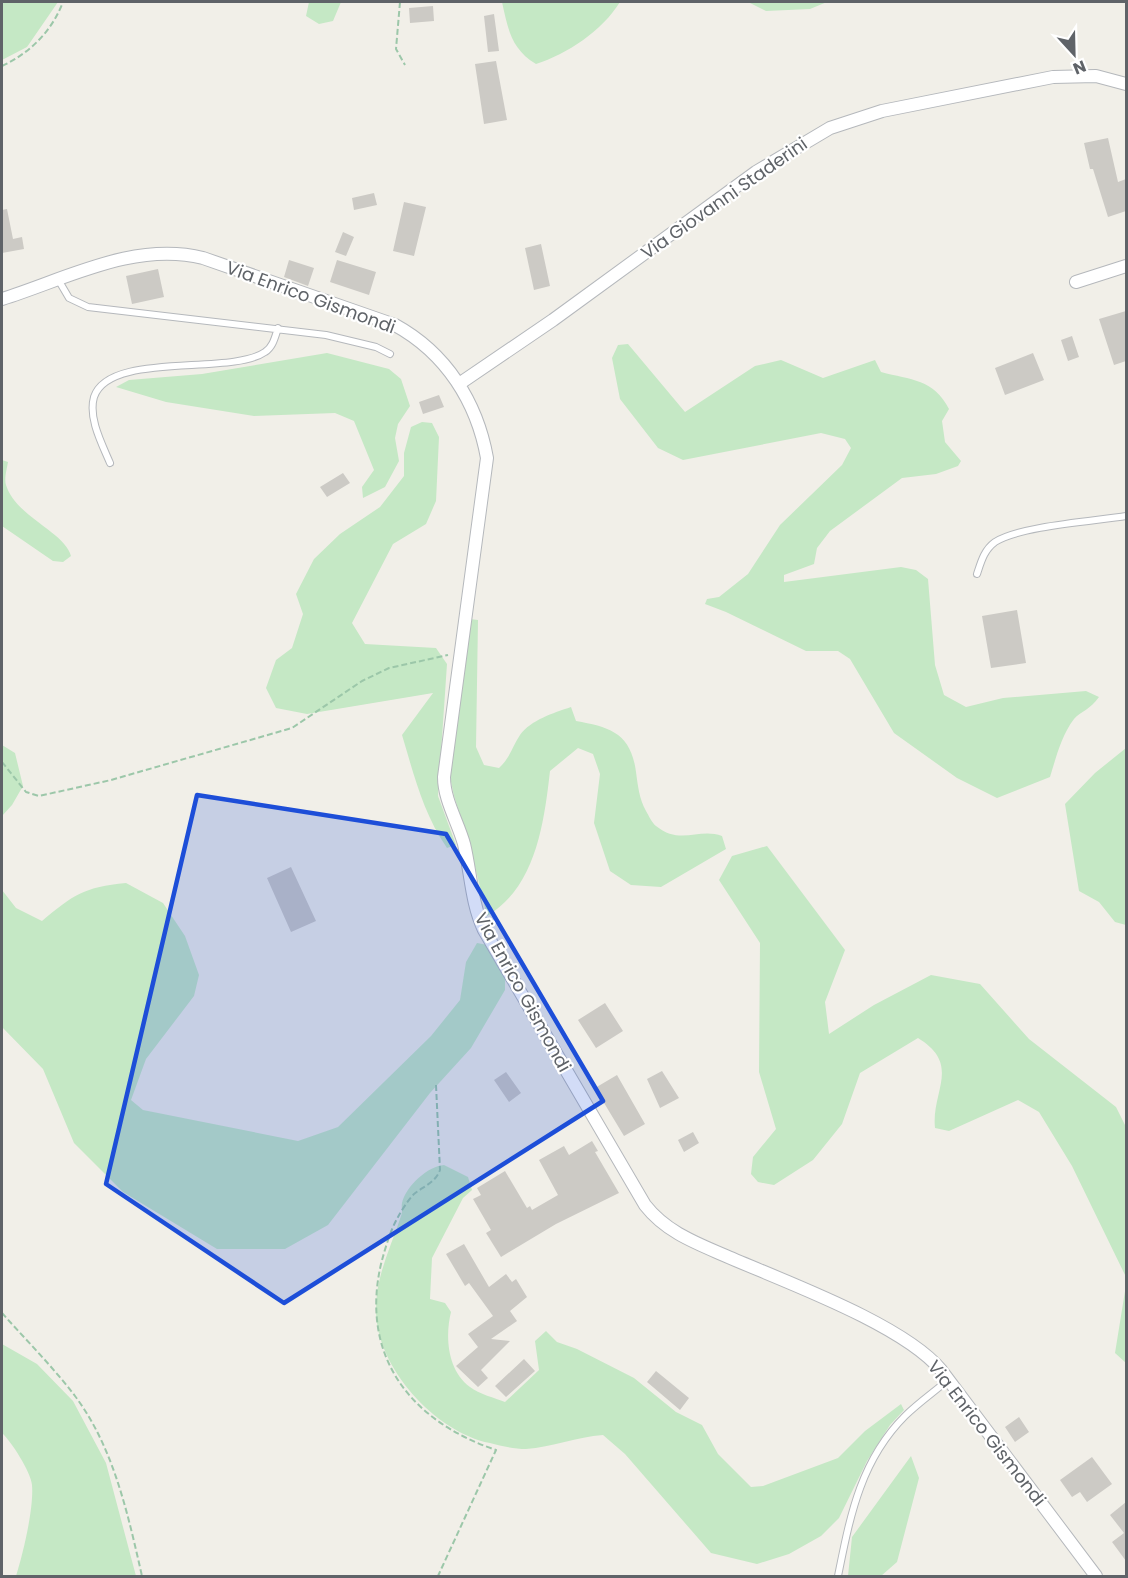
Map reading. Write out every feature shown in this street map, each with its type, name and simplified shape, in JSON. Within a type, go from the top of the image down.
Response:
[{"type":"street","name":"Via Giovanni Staderini","points":[[459,384],[553,320],[756,172],[830,128],[882,111],[1053,77],[1096,76],[1126,84]]},
{"type":"street","name":"Via Enrico Gismondi","points":[[2,299],[137,255],[166,252],[203,258],[395,325],[431,350],[459,384],[483,436],[487,458],[444,782],[465,850],[477,914],[645,1205],[664,1224],[686,1239],[857,1314],[909,1342],[931,1359],[1096,1576]]},
{"type":"street","points":[[1076,282],[1126,266]]},
{"type":"lane","points":[[59,281],[69,298],[88,307],[326,335],[376,347],[390,354]]},
{"type":"lane","points":[[110,463],[95,424],[93,399],[105,383],[118,376],[136,372],[191,363],[224,364],[249,359],[265,352],[272,345],[278,328]]},
{"type":"lane","points":[[977,574],[983,555],[995,542],[1025,532],[1126,516]]},
{"type":"lane","points":[[838,1576],[853,1502],[879,1449],[905,1416],[948,1380]]},
{"type":"path","points":[[2,66],[24,55],[39,40],[63,2]]},
{"type":"path","points":[[400,2],[396,49],[405,66]]},
{"type":"path","points":[[2,762],[26,792],[39,796],[111,780],[292,728],[362,681],[388,668],[460,652]]},
{"type":"path","points":[[436,1085],[440,1170],[436,1179],[413,1196],[397,1218],[384,1251],[377,1282],[375,1319],[385,1357],[399,1383],[415,1402],[446,1428],[471,1442],[496,1450],[438,1576]]},
{"type":"path","points":[[2,1312],[75,1396],[104,1445],[115,1471],[142,1576]]},
{"type":"highlighted area","points":[[197,795],[446,834],[603,1101],[284,1303],[106,1184]]},
{"type":"green space","points":[[2,2],[58,2],[27,47],[2,60]]},
{"type":"green space","points":[[309,2],[341,2],[333,21],[319,24],[306,16]]},
{"type":"green space","points":[[502,2],[620,2],[594,32],[571,48],[536,64],[521,52],[512,38]]},
{"type":"green space","points":[[748,2],[827,2],[810,9],[766,11]]},
{"type":"green space","points":[[628,344],[685,412],[755,366],[781,360],[823,378],[875,360],[881,372],[921,382],[943,399],[949,409],[942,421],[945,442],[961,461],[958,466],[936,474],[902,478],[830,531],[817,548],[814,564],[784,575],[784,582],[901,567],[916,570],[928,579],[935,665],[944,695],[966,707],[1003,698],[1086,691],[1099,697],[1069,726],[1059,747],[1050,777],[997,798],[957,778],[894,733],[850,659],[838,651],[806,651],[705,604],[707,599],[719,597],[748,574],[780,525],[842,465],[851,448],[845,439],[821,433],[683,460],[658,448],[620,399],[612,358],[618,345]]},
{"type":"green space","points":[[327,353],[389,369],[401,379],[410,406],[398,424],[395,438],[399,461],[385,487],[363,498],[362,487],[374,470],[354,421],[335,413],[254,416],[166,402],[116,387],[129,380],[202,374]]},
{"type":"green space","points":[[422,422],[432,423],[439,437],[436,501],[426,524],[393,544],[352,623],[365,644],[436,648],[447,664],[438,796],[456,845],[447,848],[425,807],[402,735],[433,693],[307,714],[276,708],[266,688],[276,660],[292,648],[303,614],[296,594],[314,559],[340,534],[380,507],[404,476],[404,453],[411,427]]},
{"type":"green space","points":[[2,460],[8,462],[5,483],[11,496],[29,515],[67,547],[71,556],[63,562],[53,561],[2,526]]},
{"type":"green space","points":[[470,619],[478,620],[476,747],[484,765],[499,768],[517,739],[530,725],[571,707],[576,721],[609,729],[624,740],[633,759],[642,801],[655,825],[674,835],[706,833],[722,836],[726,849],[661,887],[631,885],[610,871],[594,823],[600,774],[593,754],[578,748],[550,771],[545,812],[535,852],[527,871],[504,904],[487,916],[449,772]]},
{"type":"green space","points":[[2,745],[15,753],[23,786],[12,805],[2,816]]},
{"type":"green space","points":[[1126,748],[1126,925],[1115,922],[1099,902],[1079,891],[1065,804],[1095,773]]},
{"type":"green space","points":[[767,846],[845,950],[825,1002],[829,1034],[874,1005],[931,975],[980,984],[1029,1039],[1116,1107],[1126,1127],[1126,1277],[1072,1166],[1039,1112],[1018,1100],[949,1131],[935,1128],[942,1069],[939,1058],[918,1038],[860,1073],[842,1124],[813,1160],[774,1185],[758,1182],[751,1174],[753,1157],[776,1129],[759,1072],[760,943],[719,880],[732,856]]},
{"type":"green space","points":[[126,883],[163,903],[185,936],[199,975],[194,996],[146,1059],[131,1100],[143,1110],[298,1141],[338,1127],[431,1036],[460,1000],[466,962],[477,943],[488,945],[505,975],[505,990],[471,1048],[430,1093],[328,1225],[285,1249],[217,1249],[123,1192],[74,1143],[43,1069],[2,1027],[2,890],[16,908],[42,921],[80,894],[100,887]]},
{"type":"green space","points":[[444,1165],[468,1177],[472,1190],[463,1198],[432,1258],[430,1299],[445,1303],[451,1312],[448,1342],[452,1362],[462,1380],[482,1394],[505,1402],[539,1370],[535,1341],[546,1331],[557,1342],[577,1349],[634,1378],[676,1412],[702,1425],[718,1454],[751,1487],[763,1486],[838,1458],[865,1431],[901,1404],[904,1410],[890,1425],[867,1461],[839,1518],[821,1536],[789,1554],[757,1564],[711,1553],[625,1454],[603,1435],[536,1448],[513,1448],[469,1436],[429,1411],[397,1374],[378,1331],[376,1309],[378,1284],[402,1214],[404,1197],[418,1178],[431,1169]]},
{"type":"green space","points":[[1126,1285],[1126,1363],[1115,1353]]},
{"type":"green space","points":[[2,1344],[37,1364],[73,1401],[106,1463],[136,1576],[16,1576],[30,1518],[32,1485],[20,1457],[2,1433]]},
{"type":"green space","points":[[911,1456],[919,1478],[897,1562],[881,1576],[848,1576],[852,1537]]},
{"type":"building","points":[[433,6],[434,21],[410,23],[409,8]]},
{"type":"building","points":[[494,14],[499,51],[488,52],[484,16]]},
{"type":"building","points":[[496,61],[507,120],[484,124],[475,64]]},
{"type":"building","points":[[1108,138],[1118,182],[1126,179],[1126,211],[1108,217],[1093,169],[1090,169],[1084,143]]},
{"type":"building","points":[[374,193],[377,205],[354,210],[352,198]]},
{"type":"building","points":[[404,202],[426,207],[414,256],[393,251]]},
{"type":"building","points":[[7,209],[13,239],[22,237],[24,249],[2,253],[2,210]]},
{"type":"building","points":[[343,232],[354,237],[346,256],[335,252]]},
{"type":"building","points":[[541,244],[550,286],[534,290],[525,248]]},
{"type":"building","points":[[289,260],[314,268],[308,286],[284,277]]},
{"type":"building","points":[[337,260],[376,272],[369,295],[330,282]]},
{"type":"building","points":[[158,269],[164,297],[132,304],[126,276]]},
{"type":"building","points":[[1126,311],[1126,361],[1114,365],[1099,319]]},
{"type":"building","points":[[1072,336],[1079,357],[1068,361],[1061,340]]},
{"type":"building","points":[[1033,353],[1044,380],[1005,395],[995,368]]},
{"type":"building","points":[[439,395],[444,407],[423,414],[419,402]]},
{"type":"building","points":[[343,473],[350,483],[327,497],[320,487]]},
{"type":"building","points":[[1017,610],[1026,663],[991,668],[982,616]]},
{"type":"building","points":[[291,867],[316,921],[291,932],[267,878]]},
{"type":"building","points":[[605,1003],[623,1031],[596,1048],[578,1020]]},
{"type":"building","points":[[662,1071],[679,1098],[660,1108],[647,1079]]},
{"type":"building","points":[[506,1072],[521,1093],[509,1102],[494,1080]]},
{"type":"building","points":[[617,1075],[645,1124],[624,1136],[595,1088]]},
{"type":"building","points":[[693,1132],[699,1143],[684,1152],[678,1140]]},
{"type":"building","points":[[592,1141],[598,1151],[595,1152],[619,1193],[556,1224],[501,1257],[486,1233],[491,1230],[473,1199],[481,1195],[477,1188],[505,1171],[527,1208],[530,1206],[532,1210],[558,1195],[539,1160],[564,1146],[569,1155]]},
{"type":"building","points":[[464,1244],[489,1287],[506,1274],[512,1282],[516,1279],[527,1297],[510,1311],[517,1321],[491,1339],[510,1341],[481,1370],[488,1378],[478,1387],[456,1366],[478,1347],[468,1334],[493,1316],[469,1283],[465,1286],[446,1254]]},
{"type":"building","points":[[524,1359],[535,1371],[506,1397],[495,1386]]},
{"type":"building","points":[[656,1371],[689,1398],[680,1410],[647,1382]]},
{"type":"building","points":[[1019,1417],[1029,1432],[1015,1442],[1005,1427]]},
{"type":"building","points":[[1092,1457],[1112,1484],[1087,1502],[1080,1492],[1072,1497],[1060,1480]]},
{"type":"building","points":[[1126,1502],[1126,1561],[1112,1542],[1124,1533],[1110,1515]]}]
